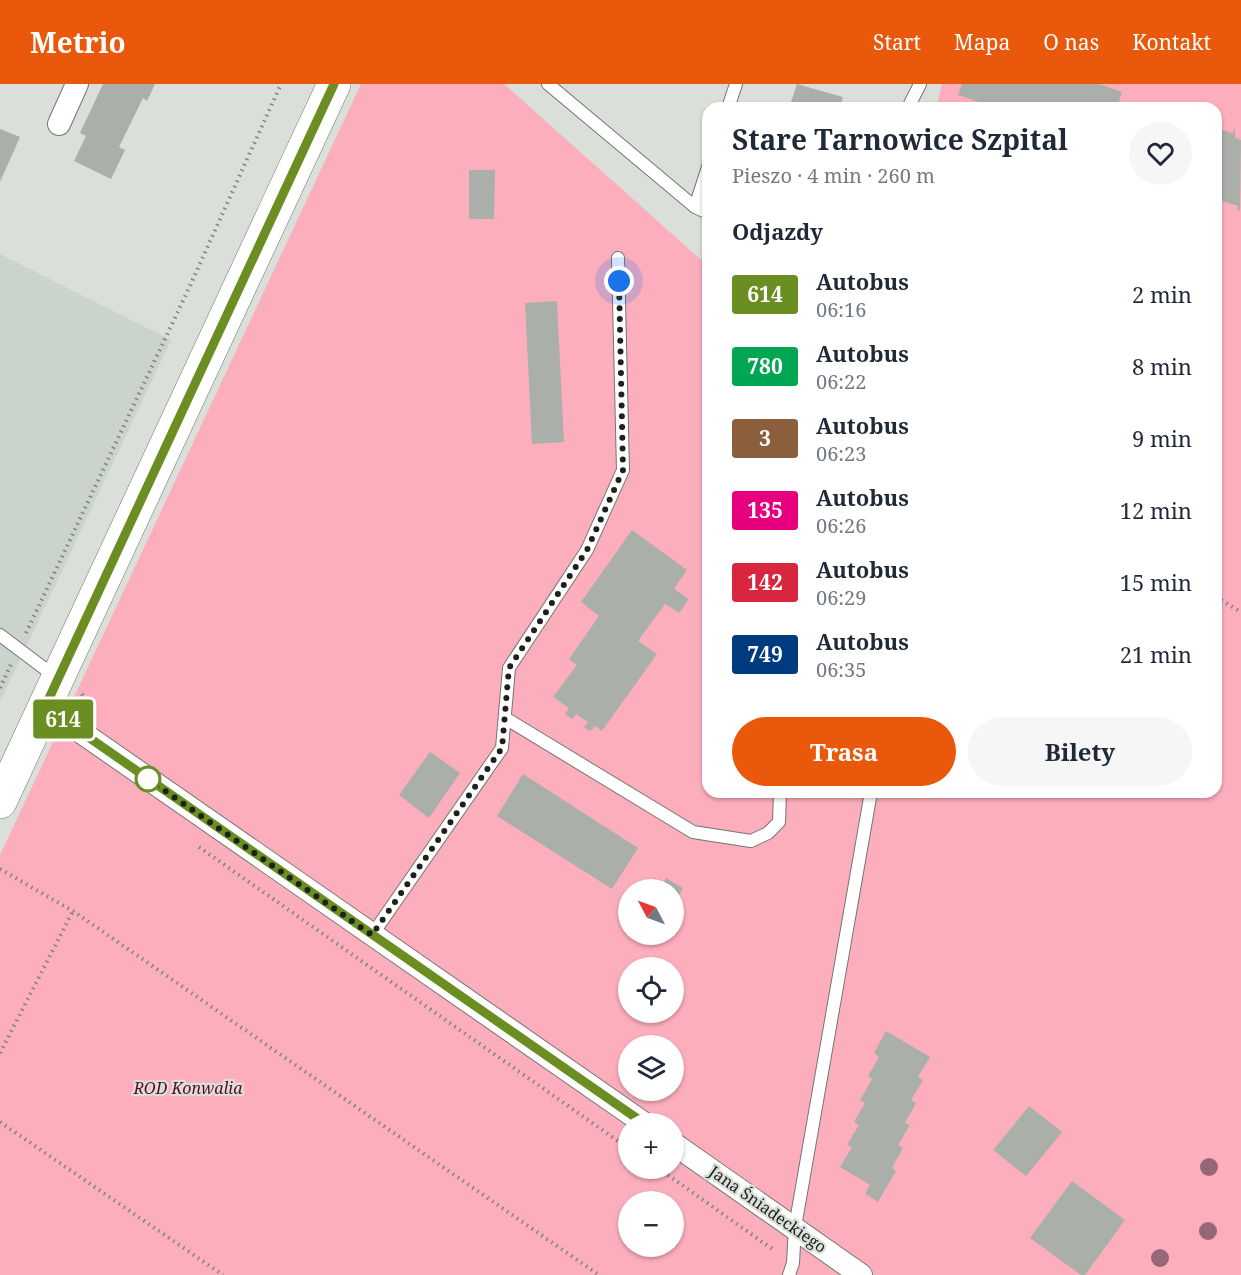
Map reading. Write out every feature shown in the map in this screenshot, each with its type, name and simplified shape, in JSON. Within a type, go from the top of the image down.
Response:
[{"type":"street","points":[[58,124],[77,84]]},
{"type":"street","points":[[0,802],[62,691],[334,84]]},
{"type":"street","points":[[62,691],[372,935],[629,1113]]},
{"type":"street","name":"Jana Śniadeckiego","points":[[684,1151],[861,1275]]},
{"type":"lane","points":[[548,84],[695,207],[702,210]]},
{"type":"lane","points":[[730,102],[736,84]]},
{"type":"lane","points":[[911,102],[920,84]]},
{"type":"lane","points":[[695,207],[702,185]]},
{"type":"lane","points":[[372,935],[502,748],[509,668],[587,550],[623,470],[618,258]]},
{"type":"lane","points":[[0,635],[62,691]]},
{"type":"lane","points":[[505,718],[693,832],[751,840],[768,833],[779,822],[780,798]]},
{"type":"lane","points":[[791,1269],[795,1227],[870,798]]},
{"type":"path","points":[[0,688],[184,299],[281,84]]},
{"type":"path","points":[[1222,601],[1241,612]]},
{"type":"path","points":[[62,691],[81,694],[86,702],[104,717]]},
{"type":"path","points":[[199,846],[618,1141]]},
{"type":"path","points":[[0,869],[72,911],[599,1275]]},
{"type":"path","points":[[0,1053],[72,911]]},
{"type":"path","points":[[0,1122],[223,1275]]},
{"type":"path","points":[[672,1179],[791,1269]]},
{"type":"shaded area","points":[[0,254],[171,340],[0,702]]},
{"type":"green space","name":"ROD Konwalia","points":[[361,84],[504,84],[702,261],[702,798],[1222,798],[1222,102],[938,102],[942,84],[1241,84],[1241,1275],[0,1275],[0,855]]},
{"type":"building","points":[[103,84],[155,84],[147,101],[143,98],[119,147],[125,150],[111,179],[74,161],[86,136],[80,133]]},
{"type":"building","points":[[797,84],[843,97],[842,102],[791,102]]},
{"type":"building","points":[[962,84],[1099,84],[1122,92],[1119,102],[979,102],[958,95]]},
{"type":"building","points":[[1235,127],[1235,138],[1241,140],[1240,211],[1237,210],[1238,206],[1222,201],[1222,130],[1233,133]]},
{"type":"building","points":[[0,129],[20,137],[0,182]]},
{"type":"building","points":[[469,170],[495,170],[494,219],[469,219]]},
{"type":"building","points":[[557,301],[564,442],[532,444],[525,303]]},
{"type":"building","points":[[632,530],[687,570],[674,589],[689,599],[679,613],[665,604],[638,641],[657,654],[602,731],[595,726],[590,731],[584,727],[588,722],[576,714],[572,719],[565,714],[569,708],[553,697],[577,665],[569,659],[599,616],[581,602]]},
{"type":"building","points":[[430,752],[460,773],[429,818],[399,795]]},
{"type":"building","points":[[523,774],[638,848],[612,889],[497,816]]},
{"type":"building","points":[[886,1031],[930,1057],[918,1077],[923,1080],[911,1100],[916,1103],[905,1123],[910,1125],[898,1145],[903,1148],[892,1168],[896,1171],[878,1202],[865,1194],[870,1185],[840,1167],[852,1147],[847,1145],[859,1125],[854,1122],[865,1103],[860,1100],[872,1079],[868,1076],[879,1057],[874,1053]]},
{"type":"building","points":[[1029,1106],[1062,1132],[1026,1176],[993,1150]]},
{"type":"building","points":[[1072,1181],[1125,1220],[1085,1275],[1081,1275],[1030,1238]]},
{"type":"bus line","name":"614","points":[[334,84],[45,707],[629,1113]]},
{"type":"route","points":[[148,779],[372,935],[502,748],[509,668],[587,550],[623,470],[619,281]]}]
